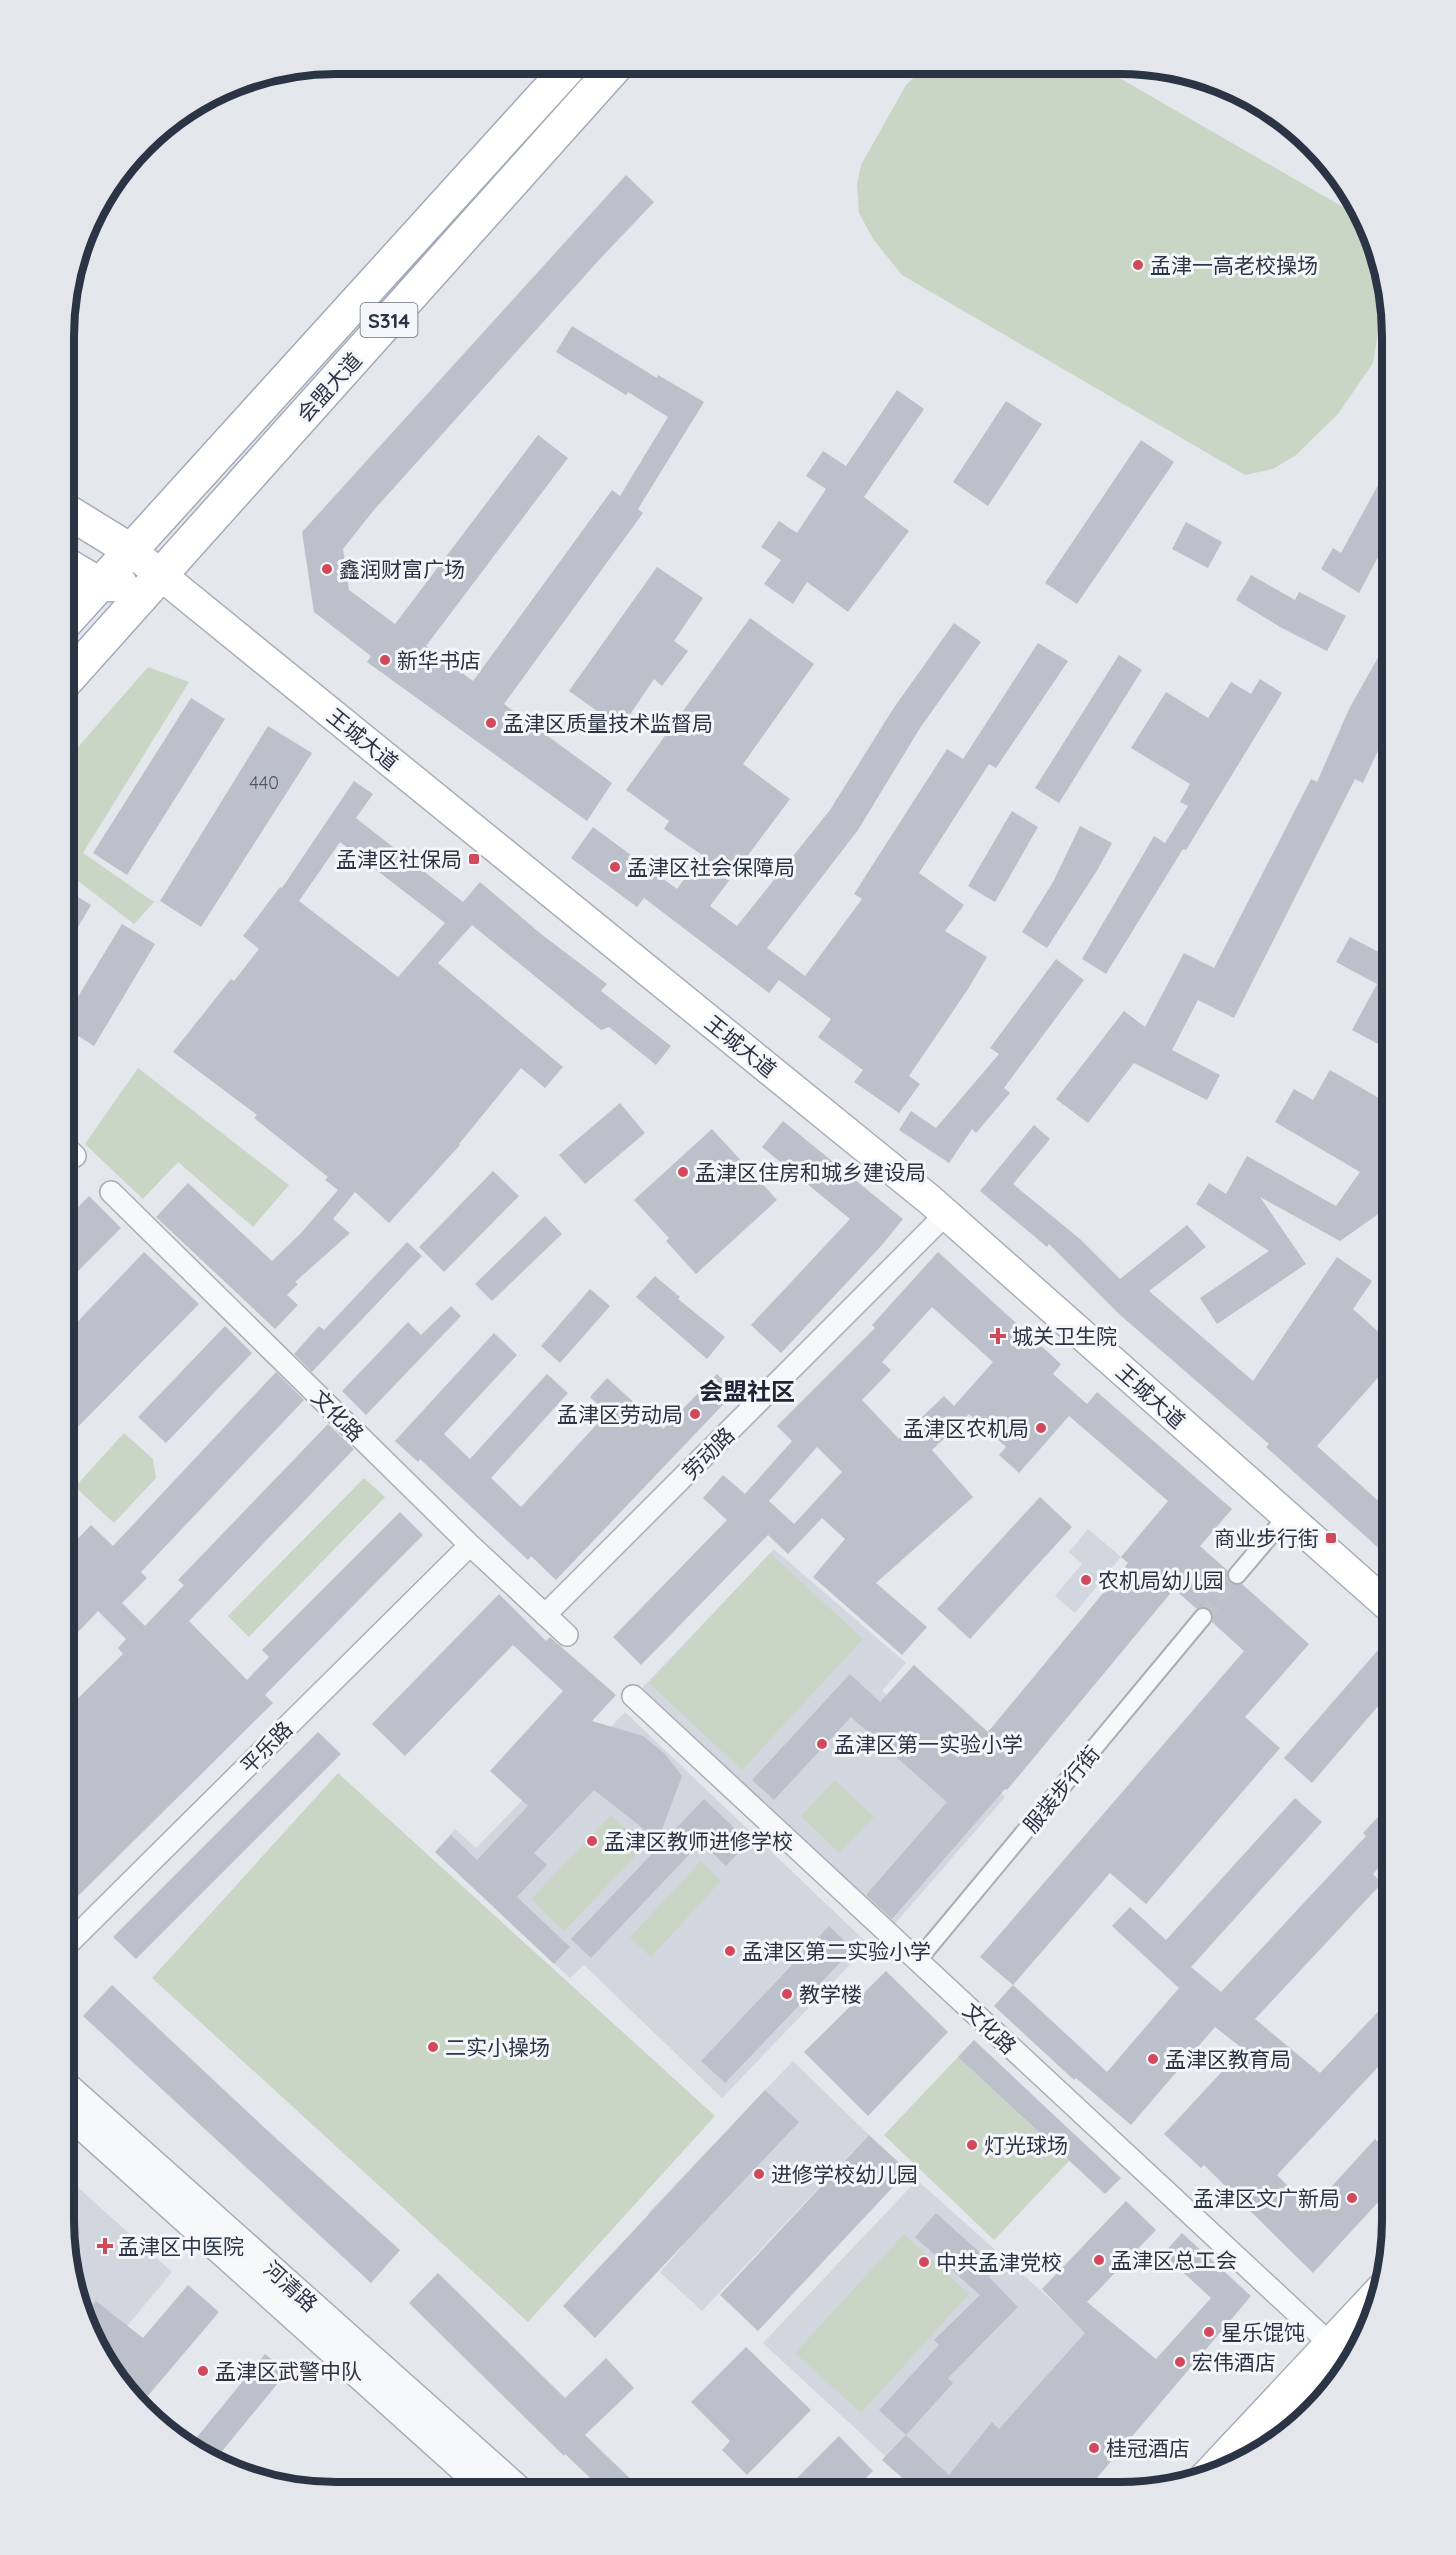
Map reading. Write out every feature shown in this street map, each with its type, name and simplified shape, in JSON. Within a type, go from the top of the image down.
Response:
[{"type":"main road","name":"会盟大道","points":[[74,613],[563,74]]},
{"type":"main road","name":"会盟大道","points":[[74,672],[609,74]]},
{"type":"main road","name":"王城大道","points":[[74,516],[130,550],[155,581],[942,1219],[1382,1600]]},
{"type":"main road","points":[[74,569],[99,584],[155,581]]},
{"type":"main road","name":"王城大道","points":[[942,1219],[1382,1619]]},
{"type":"main road","points":[[1283,2425],[1345,2350],[1364,2319]]},
{"type":"main road","points":[[1222,2461],[1345,2350]]},
{"type":"street","name":"文化路","points":[[111,1192],[470,1545],[567,1635]]},
{"type":"street","name":"劳动路","points":[[545,1615],[942,1219]]},
{"type":"street","points":[[1237,1575],[1287,1516]]},
{"type":"street","name":"平乐路","points":[[74,1938],[470,1545]]},
{"type":"street","name":"服装步行街","points":[[918,1960],[1203,1617]]},
{"type":"street","name":"文化路","points":[[633,1696],[1345,2350]]},
{"type":"street","name":"河清路","points":[[74,2093],[510,2482]]},
{"type":"street","name":"河清路","points":[[74,2119],[478,2482]]},
{"type":"shaded area","name":"农机局幼儿园","points":[[1088,1529],[1121,1557],[1075,1613],[1055,1596],[1082,1564],[1069,1552]]},
{"type":"shaded area","name":"孟津区第一实验小学","points":[[774,1549],[906,1663],[882,1691],[1005,1797],[892,1927],[861,1900],[642,1688]]},
{"type":"shaded area","points":[[625,1712],[869,1945],[722,2098],[584,1965],[570,1978],[435,1852],[455,1829],[476,1848],[579,1742],[588,1751]]},
{"type":"shaded area","name":"进修学校幼儿园","points":[[793,2061],[869,2135],[702,2311],[660,2272],[683,2246],[648,2213]]},
{"type":"shaded area","name":"中共孟津党校","points":[[917,2180],[1104,2347],[1063,2453],[1038,2482],[913,2482],[763,2343]]},
{"type":"shaded area","name":"孟津区中医院","points":[[74,2184],[172,2272],[108,2349],[93,2320],[82,2287],[74,2237]]},
{"type":"green space","name":"孟津一高老校操场","points":[[918,74],[1112,74],[1351,212],[1369,251],[1378,290],[1378,334],[1373,363],[1338,414],[1296,455],[1273,469],[1245,475],[902,275],[873,239],[859,213],[857,185],[861,165],[906,85]]},
{"type":"green space","points":[[148,667],[189,682],[83,853],[154,902],[134,924],[74,878],[74,752]]},
{"type":"green space","points":[[138,1068],[289,1185],[253,1227],[178,1162],[143,1199],[85,1144]]},
{"type":"green space","points":[[124,1433],[153,1459],[156,1478],[114,1523],[75,1487]]},
{"type":"green space","points":[[364,1478],[385,1497],[249,1637],[228,1616]]},
{"type":"green space","points":[[770,1553],[863,1639],[742,1770],[649,1683]]},
{"type":"green space","name":"二实小操场","points":[[338,1773],[715,2116],[528,2322],[152,1978]]},
{"type":"green space","points":[[835,1780],[874,1817],[839,1853],[801,1816]]},
{"type":"green space","points":[[611,1815],[644,1847],[564,1931],[531,1899]]},
{"type":"green space","points":[[701,1861],[721,1881],[651,1957],[630,1937]]},
{"type":"green space","name":"灯光球场","points":[[958,2057],[1069,2161],[994,2240],[884,2135]]},
{"type":"green space","points":[[904,2234],[969,2294],[861,2413],[795,2353]]},
{"type":"building","points":[[626,175],[654,202],[373,511],[343,549],[349,590],[395,624],[538,435],[568,458],[426,646],[473,681],[612,490],[620,496],[668,417],[628,392],[626,395],[556,352],[572,326],[657,378],[658,375],[704,402],[638,509],[643,513],[504,704],[612,783],[587,821],[367,662],[371,656],[314,612],[302,532]]},
{"type":"building","points":[[897,390],[924,409],[864,497],[909,531],[848,612],[807,582],[793,604],[764,584],[781,560],[761,547],[779,521],[797,533],[826,489],[806,476],[823,451],[846,466]]},
{"type":"building","points":[[1006,401],[1042,424],[988,506],[953,482]]},
{"type":"building","points":[[1141,440],[1174,462],[1077,604],[1045,583]]},
{"type":"building","points":[[1382,478],[1382,550],[1359,593],[1321,569],[1333,548],[1341,553]]},
{"type":"building","points":[[1186,522],[1222,542],[1208,568],[1172,549]]},
{"type":"building","points":[[657,567],[703,598],[674,641],[688,651],[662,686],[654,679],[621,728],[569,691]]},
{"type":"building","points":[[1251,575],[1295,600],[1299,592],[1346,616],[1327,651],[1280,627],[1236,600]]},
{"type":"building","points":[[750,618],[814,664],[743,764],[790,799],[710,906],[737,926],[830,810],[893,709],[954,623],[981,642],[920,728],[858,830],[767,948],[805,976],[862,899],[854,894],[947,749],[963,759],[1038,643],[1068,661],[996,768],[989,764],[919,873],[964,905],[945,931],[987,957],[909,1076],[920,1084],[899,1113],[854,1082],[863,1070],[818,1037],[831,1019],[779,980],[769,993],[644,898],[637,907],[571,858],[593,827],[677,889],[702,855],[664,829],[669,821],[626,790]]},
{"type":"building","points":[[1382,650],[1382,742],[1363,783],[1355,779],[1234,1018],[1198,1000],[1172,1050],[1220,1075],[1207,1100],[1134,1063],[1088,1123],[1056,1099],[1124,1011],[1145,1027],[1184,953],[1214,968],[1311,779],[1317,782],[1349,709]]},
{"type":"building","points":[[1119,655],[1142,670],[1059,803],[1035,788]]},
{"type":"building","points":[[1260,679],[1282,693],[1186,850],[1183,849],[1106,974],[1082,959],[1154,836],[1165,843],[1188,806],[1180,802],[1190,784],[1131,748],[1166,692],[1208,718],[1231,682],[1251,694]]},
{"type":"building","points":[[191,698],[225,719],[127,875],[93,853]]},
{"type":"building","points":[[268,726],[312,753],[201,927],[160,901]]},
{"type":"building","points":[[354,781],[373,794],[356,818],[463,902],[480,882],[541,934],[607,984],[601,991],[671,1046],[656,1065],[609,1027],[601,1030],[472,925],[438,963],[563,1067],[545,1088],[521,1068],[460,1145],[389,1223],[355,1192],[333,1219],[350,1233],[295,1282],[298,1284],[287,1295],[298,1305],[275,1329],[156,1217],[188,1183],[272,1261],[301,1233],[338,1190],[325,1180],[328,1177],[254,1118],[257,1115],[173,1052],[231,979],[234,981],[259,949],[243,936],[280,887],[282,888]],"holes":[[[340,842],[445,923],[398,977],[299,901]]]},
{"type":"building","points":[[1012,811],[1038,827],[995,902],[968,886]]},
{"type":"building","points":[[1080,826],[1112,843],[1047,948],[1022,932],[1053,882]]},
{"type":"building","points":[[74,895],[91,905],[74,934]]},
{"type":"building","points":[[122,924],[155,944],[94,1046],[74,1033],[74,1003]]},
{"type":"building","points":[[1350,937],[1382,954],[1382,1046],[1352,1030],[1377,984],[1336,962]]},
{"type":"building","points":[[1056,959],[1084,980],[1004,1088],[1010,1093],[976,1133],[972,1129],[949,1163],[899,1130],[911,1111],[936,1128],[999,1054],[990,1048]]},
{"type":"building","points":[[1330,1070],[1379,1098],[1382,1094],[1382,1208],[1377,1215],[1340,1241],[1260,1197],[1306,1264],[1217,1324],[1200,1298],[1269,1251],[1196,1204],[1209,1183],[1226,1194],[1247,1156],[1336,1206],[1360,1172],[1275,1122],[1294,1089],[1313,1100]]},
{"type":"building","points":[[620,1103],[645,1133],[585,1184],[559,1155]]},
{"type":"building","points":[[783,1121],[903,1219],[882,1245],[781,1353],[751,1325],[850,1219],[762,1147]]},
{"type":"building","points":[[1034,1125],[1050,1139],[1013,1184],[1080,1239],[1120,1279],[1187,1225],[1206,1247],[1149,1291],[1253,1381],[1337,1257],[1372,1281],[1353,1309],[1382,1335],[1382,1373],[1317,1446],[1382,1504],[1382,1551],[1266,1447],[1269,1444],[1119,1314],[1049,1244],[1047,1247],[980,1191]]},
{"type":"building","points":[[712,1129],[777,1200],[696,1274],[666,1241],[669,1238],[634,1200]]},
{"type":"building","points":[[493,1171],[519,1196],[444,1272],[419,1247]]},
{"type":"building","points":[[89,1196],[121,1228],[74,1275],[74,1211]]},
{"type":"building","points":[[545,1216],[562,1234],[492,1301],[475,1284]]},
{"type":"building","points":[[407,1242],[422,1256],[312,1372],[294,1354],[319,1326],[324,1330]]},
{"type":"building","points":[[144,1252],[199,1304],[74,1431],[74,1326]]},
{"type":"building","points":[[938,1252],[1061,1364],[1053,1374],[1087,1404],[1097,1392],[1232,1509],[1200,1546],[1228,1571],[1227,1578],[1230,1583],[1242,1584],[1309,1644],[1245,1717],[1280,1748],[1146,1904],[1110,1873],[1013,1985],[980,1957],[1244,1651],[1212,1622],[1213,1614],[1209,1609],[1204,1607],[1197,1609],[1174,1589],[1007,1790],[1005,1789],[892,1919],[866,1895],[947,1802],[851,1717],[774,1800],[752,1780],[850,1674],[880,1702],[914,1665],[988,1732],[1128,1563],[1121,1557],[1168,1501],[1069,1416],[1019,1473],[999,1455],[1006,1447],[969,1414],[932,1450],[973,1497],[876,1583],[927,1627],[902,1655],[813,1577],[845,1539],[822,1518],[788,1554],[768,1535],[641,1665],[613,1637],[727,1520],[703,1498],[723,1475],[745,1494],[792,1441],[777,1426],[875,1328],[872,1325]],"holes":[[[932,1307],[993,1362],[954,1406],[944,1396],[899,1439],[862,1400],[891,1370],[882,1362]],[[817,1447],[842,1472],[794,1524],[769,1501]]]},
{"type":"building","points":[[655,1276],[680,1297],[678,1299],[725,1337],[707,1359],[636,1297]]},
{"type":"building","points":[[590,1289],[610,1306],[560,1363],[541,1346]]},
{"type":"building","points":[[451,1306],[461,1316],[366,1415],[342,1391],[408,1322],[421,1335]]},
{"type":"building","points":[[225,1326],[252,1353],[166,1443],[138,1417]]},
{"type":"building","points":[[494,1333],[517,1355],[444,1434],[470,1459],[547,1374],[568,1393],[491,1478],[521,1507],[607,1413],[590,1397],[607,1378],[663,1429],[717,1374],[735,1392],[556,1580],[531,1556],[528,1560],[420,1459],[418,1462],[395,1441]]},
{"type":"building","points":[[276,1372],[304,1400],[141,1572],[147,1578],[122,1603],[145,1626],[184,1585],[178,1580],[328,1424],[354,1449],[189,1621],[247,1680],[269,1657],[262,1650],[400,1512],[423,1535],[265,1695],[273,1703],[74,1900],[74,1702],[123,1654],[118,1648],[126,1639],[98,1611],[74,1636],[74,1543],[91,1525],[113,1546]]},
{"type":"building","points":[[1040,1497],[1072,1527],[970,1639],[937,1609]]},
{"type":"building","points":[[499,1594],[546,1641],[550,1637],[616,1695],[592,1721],[643,1736],[665,1754],[682,1776],[658,1840],[594,1790],[534,1853],[547,1865],[517,1897],[570,1947],[554,1964],[435,1852],[451,1835],[477,1860],[528,1806],[490,1771],[563,1691],[513,1645],[405,1756],[372,1724]]},
{"type":"building","points":[[1378,1650],[1382,1653],[1382,1708],[1379,1705],[1312,1783],[1284,1758]]},
{"type":"building","points":[[318,1732],[341,1754],[136,1959],[113,1937]]},
{"type":"building","points":[[1295,1798],[1322,1822],[1191,1967],[1221,1992],[1366,1836],[1363,1833],[1382,1813],[1382,1864],[1373,1874],[1382,1883],[1255,2019],[1320,2073],[1382,2008],[1382,2063],[1277,2175],[1311,2209],[1375,2139],[1382,2146],[1382,2198],[1313,2273],[1204,2165],[1201,2168],[1164,2134],[1243,2049],[1215,2027],[1131,2125],[1076,2078],[1074,2080],[994,2006],[1013,1985],[1107,2072],[1179,1988],[1112,1926],[1130,1907],[1166,1940]]},
{"type":"building","points":[[704,1799],[749,1842],[726,1866],[701,1842],[591,1958],[571,1939]]},
{"type":"building","name":"教学楼","points":[[829,1926],[853,1949],[725,2083],[701,2061]]},
{"type":"building","points":[[886,1971],[948,2032],[868,2116],[804,2052]]},
{"type":"building","points":[[112,1985],[269,2132],[400,2250],[371,2283],[83,2016]]},
{"type":"building","points":[[974,2040],[1121,2178],[1105,2194],[958,2057]]},
{"type":"building","points":[[765,2090],[799,2122],[595,2338],[563,2306]]},
{"type":"building","points":[[869,2135],[908,2171],[758,2331],[720,2295]]},
{"type":"building","points":[[1126,2201],[1156,2230],[1087,2302],[1156,2359],[1211,2298],[1163,2254],[1182,2233],[1251,2296],[1093,2482],[907,2482],[882,2460],[906,2435],[949,2475],[992,2422],[999,2429],[1085,2333],[1042,2289]]},
{"type":"building","points":[[936,2213],[997,2268],[989,2277],[1018,2307],[948,2378],[953,2383],[906,2435],[879,2410],[939,2345],[934,2340],[980,2295],[915,2237]]},
{"type":"building","points":[[438,2273],[565,2398],[606,2358],[634,2388],[585,2435],[634,2482],[595,2482],[565,2454],[564,2456],[409,2303]]},
{"type":"building","points":[[188,2285],[219,2312],[146,2398],[136,2390],[118,2365],[100,2335],[89,2310],[96,2301],[143,2338]]},
{"type":"building","points":[[746,2347],[811,2410],[747,2475],[722,2450],[730,2441],[691,2402]]},
{"type":"building","points":[[265,2354],[287,2372],[219,2455],[195,2440]]},
{"type":"building","points":[[839,2436],[873,2471],[861,2482],[793,2482]]},
{"type":"tunnel","points":[[1203,1617],[1237,1575]]},
{"type":"place","name":"孟津一高老校操场","points":[[1138,265]]},
{"type":"place","name":"鑫润财富广场","points":[[327,569]]},
{"type":"place","name":"新华书店","points":[[385,660]]},
{"type":"place","name":"孟津区质量技术监督局","points":[[491,723]]},
{"type":"place","name":"孟津区社保局","points":[[474,859]]},
{"type":"place","name":"孟津区社会保障局","points":[[615,867]]},
{"type":"place","name":"孟津区住房和城乡建设局","points":[[683,1172]]},
{"type":"place","name":"城关卫生院","points":[[998,1336]]},
{"type":"place","name":"孟津区劳动局","points":[[695,1414]]},
{"type":"place","name":"孟津区农机局","points":[[1041,1428]]},
{"type":"place","name":"商业步行街","points":[[1331,1538]]},
{"type":"place","name":"农机局幼儿园","points":[[1086,1580]]},
{"type":"place","name":"孟津区第一实验小学","points":[[822,1744]]},
{"type":"place","name":"孟津区教师进修学校","points":[[592,1841]]},
{"type":"place","name":"孟津区第二实验小学","points":[[730,1951]]},
{"type":"place","name":"教学楼","points":[[787,1994]]},
{"type":"place","name":"二实小操场","points":[[433,2047]]},
{"type":"place","name":"孟津区教育局","points":[[1153,2059]]},
{"type":"place","name":"灯光球场","points":[[972,2145]]},
{"type":"place","name":"进修学校幼儿园","points":[[759,2174]]},
{"type":"place","name":"孟津区文广新局","points":[[1352,2198]]},
{"type":"place","name":"孟津区中医院","points":[[105,2246]]},
{"type":"place","name":"孟津区总工会","points":[[1099,2260]]},
{"type":"place","name":"中共孟津党校","points":[[924,2262]]},
{"type":"place","name":"星乐馄饨","points":[[1209,2332]]},
{"type":"place","name":"宏伟酒店","points":[[1180,2362]]},
{"type":"place","name":"孟津区武警中队","points":[[203,2371]]},
{"type":"place","name":"桂冠酒店","points":[[1094,2448]]},
{"type":"district","name":"会盟社区","points":[[747,1391]]}]
